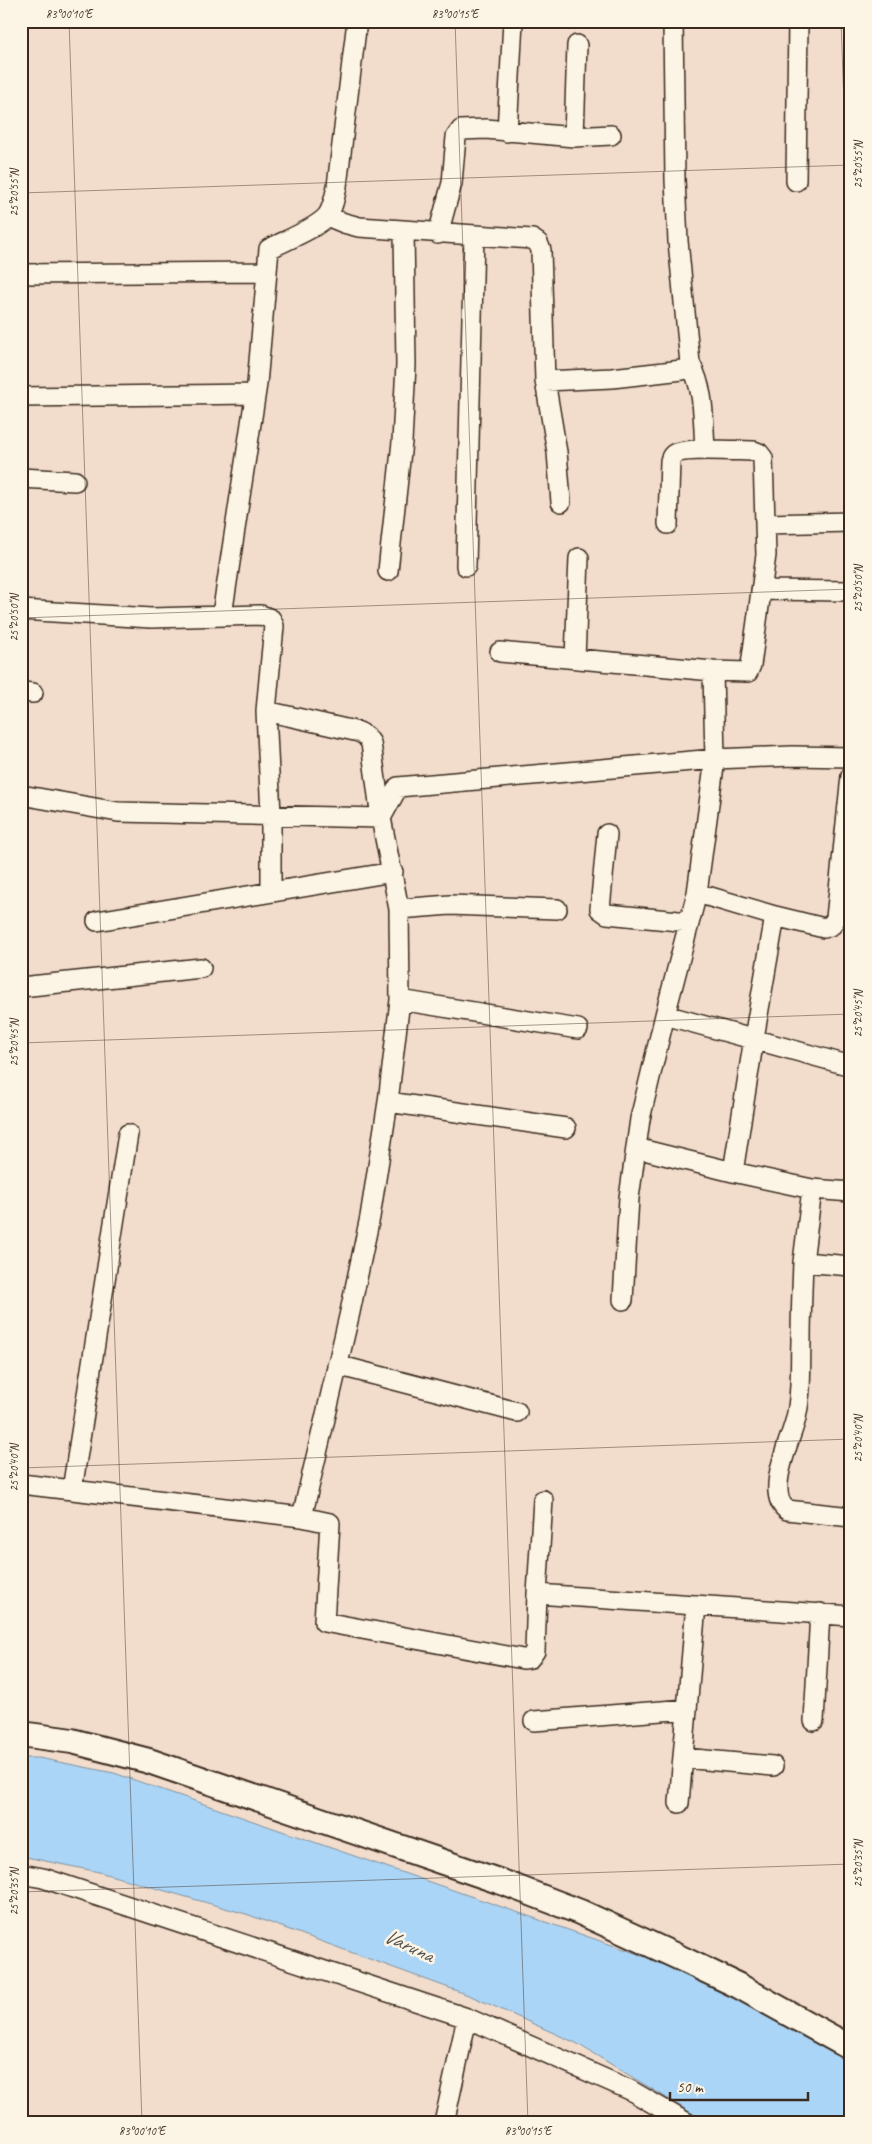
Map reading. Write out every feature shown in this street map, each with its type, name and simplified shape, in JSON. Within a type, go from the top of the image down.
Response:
[{"type":"street","points":[[222,615],[255,394],[265,272],[269,249],[318,223],[327,216],[333,202],[337,186],[357,21]]},
{"type":"street","points":[[507,132],[513,21]]},
{"type":"street","points":[[673,21],[675,180],[678,241],[690,363],[700,380],[702,392],[705,450]]},
{"type":"street","points":[[796,180],[798,21]]},
{"type":"street","points":[[574,137],[577,45]]},
{"type":"street","points":[[438,234],[452,183],[458,132],[465,128],[574,137],[611,135]]},
{"type":"street","points":[[327,216],[359,227],[438,234],[532,239],[538,243],[541,250],[545,381],[557,452],[560,502]]},
{"type":"street","points":[[388,571],[402,442],[406,364],[404,231]]},
{"type":"street","points":[[466,566],[474,236]]},
{"type":"street","points":[[21,274],[265,272]]},
{"type":"street","points":[[545,381],[612,378],[682,370],[688,368],[690,363]]},
{"type":"street","points":[[21,396],[255,394]]},
{"type":"street","points":[[500,652],[714,671],[748,672],[750,670],[766,555],[763,458],[754,451],[705,450],[676,453],[672,456],[668,524]]},
{"type":"street","points":[[21,478],[75,481]]},
{"type":"street","points":[[765,524],[851,522]]},
{"type":"street","points":[[575,658],[579,558]]},
{"type":"street","points":[[761,590],[849,591]]},
{"type":"street","points":[[21,610],[151,618],[222,615],[268,616],[273,622],[266,711],[271,815],[271,892]]},
{"type":"street","points":[[623,1300],[629,1198],[640,1119],[696,893],[715,759],[714,671]]},
{"type":"street","points":[[266,711],[359,732],[366,736],[372,751],[381,818],[399,909],[400,1000],[388,1102],[370,1217],[302,1517]]},
{"type":"street","points":[[381,818],[398,787],[715,759],[792,756],[851,757]]},
{"type":"street","points":[[696,893],[824,928],[832,926],[843,919],[851,776]]},
{"type":"street","points":[[21,795],[118,812],[381,818]]},
{"type":"street","points":[[607,834],[600,909],[607,914],[689,922]]},
{"type":"street","points":[[97,920],[393,872]]},
{"type":"street","points":[[399,909],[450,905],[557,909]]},
{"type":"street","points":[[733,1172],[775,916]]},
{"type":"street","points":[[21,987],[201,968]]},
{"type":"street","points":[[400,1000],[578,1030]]},
{"type":"street","points":[[665,1015],[851,1066]]},
{"type":"street","points":[[388,1102],[566,1128]]},
{"type":"street","points":[[72,1490],[128,1134]]},
{"type":"street","points":[[636,1148],[812,1189],[851,1192]]},
{"type":"street","points":[[812,1189],[803,1262],[800,1395],[796,1419],[783,1455],[778,1497],[780,1505],[787,1510],[851,1517]]},
{"type":"street","points":[[803,1262],[851,1266]]},
{"type":"street","points":[[337,1365],[517,1412]]},
{"type":"street","points":[[21,1484],[302,1517],[330,1523],[324,1622],[523,1659],[530,1658],[534,1651],[543,1500]]},
{"type":"street","points":[[537,1594],[851,1616]]},
{"type":"street","points":[[678,1803],[696,1605]]},
{"type":"street","points":[[814,1721],[820,1613]]},
{"type":"street","points":[[534,1721],[687,1708]]},
{"type":"street","points":[[21,1734],[72,1741],[149,1761],[507,1884],[580,1912],[739,1986],[851,2048]]},
{"type":"street","points":[[682,1758],[773,1766]]},
{"type":"street","points":[[21,1874],[42,1878],[193,1926],[467,2018],[630,2090],[686,2123]]},
{"type":"street","points":[[444,2123],[467,2018]]},
{"type":"water","name":"Varuna","points":[[21,1758],[39,1758],[114,1773],[693,1973],[851,2058],[851,2123],[708,2123],[576,2043],[471,1996],[246,1914],[99,1872],[21,1856]]}]
